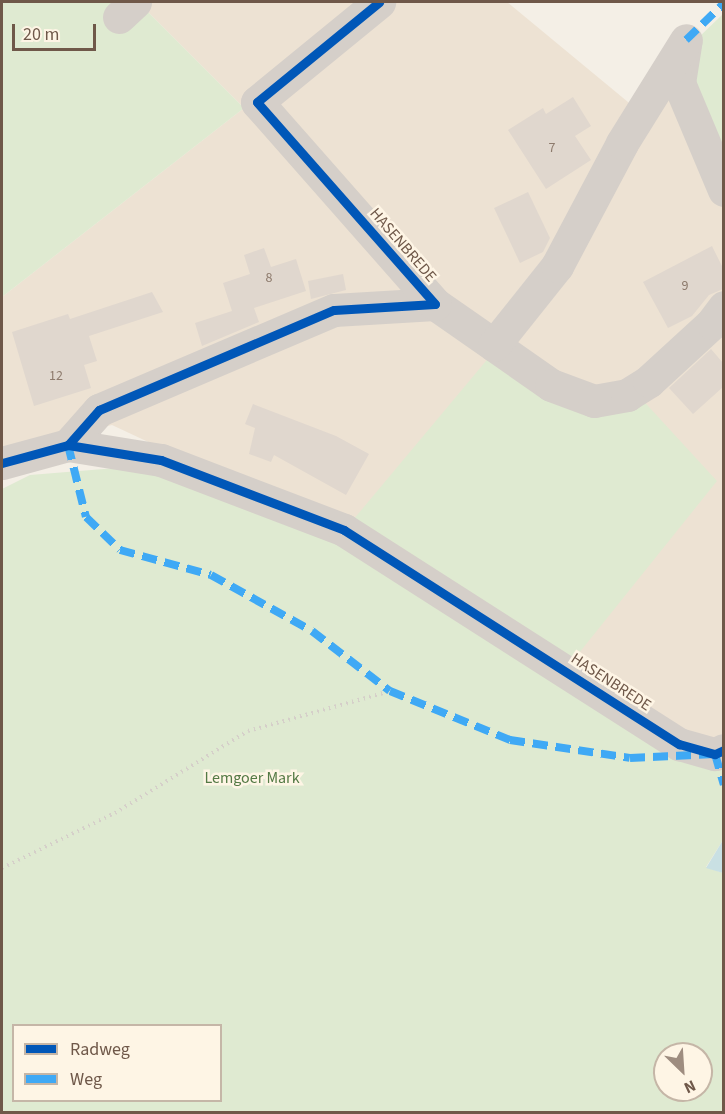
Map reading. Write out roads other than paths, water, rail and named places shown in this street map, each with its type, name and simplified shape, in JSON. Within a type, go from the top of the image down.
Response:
[{"type":"street","name":"HASENBREDE","points":[[379,2],[257,102],[435,304],[551,385],[594,401],[627,395],[649,381],[712,323],[723,307]]},
{"type":"street","points":[[494,345],[558,266],[621,143],[686,40],[679,83],[723,190]]},
{"type":"street","name":"HASENBREDE","points":[[68,445],[99,411],[334,310],[435,304]]},
{"type":"street","name":"HASENBREDE","points":[[2,463],[68,445],[161,460],[344,530],[679,744],[719,752]]},
{"type":"water","points":[[723,840],[723,873],[706,868]]},
{"type":"park label","name":"Lemgoer Mark","points":[[252,778]]}]
